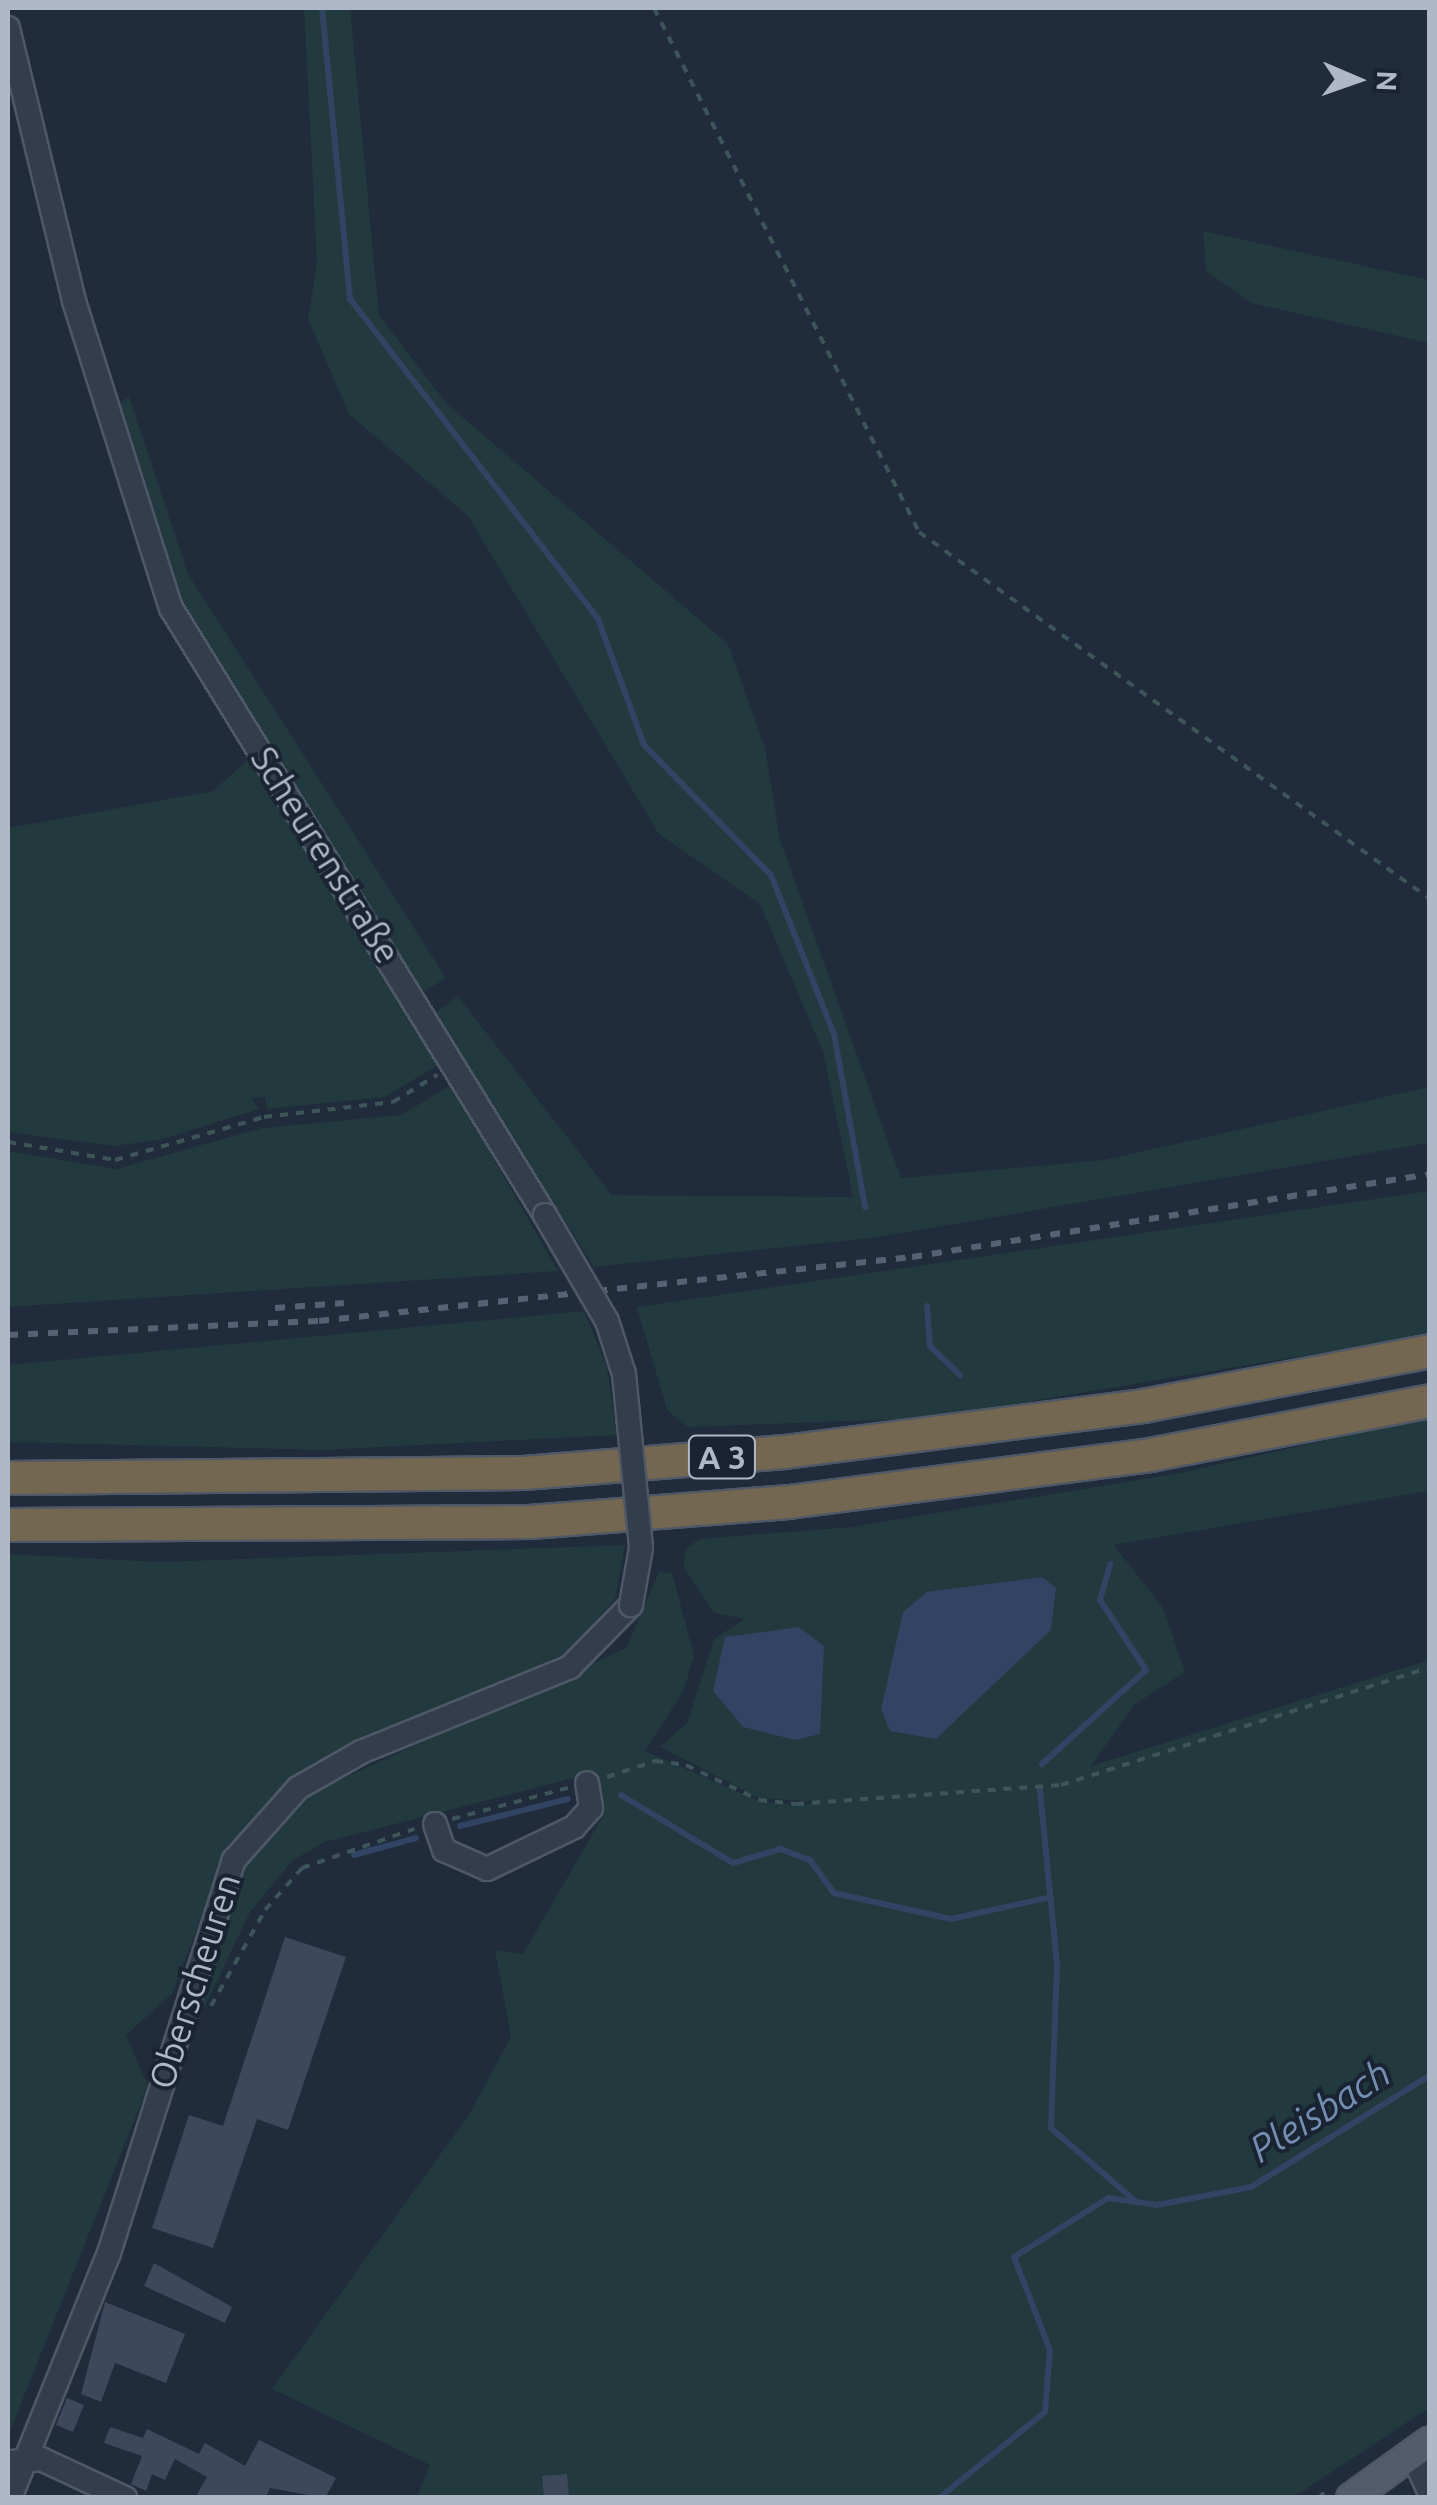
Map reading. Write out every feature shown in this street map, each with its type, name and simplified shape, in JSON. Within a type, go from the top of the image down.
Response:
[{"type":"highway","name":"A 3","points":[[8,1478],[504,1474],[786,1452],[1143,1406],[1430,1351]]},
{"type":"highway","name":"A 3","points":[[8,1525],[490,1523],[789,1502],[1150,1454],[1430,1401]]},
{"type":"main road","points":[[1351,2498],[1421,2447]]},
{"type":"street","name":"Scheurenstraße","points":[[8,28],[74,301],[171,608],[607,1321],[624,1374],[641,1548],[632,1606],[592,1654]]},
{"type":"street","name":"Oberscheuren","points":[[10,2498],[14,2462],[109,2253],[234,1860],[298,1788],[337,1765],[592,1654]]},
{"type":"street","points":[[434,1824],[444,1850],[488,1869],[574,1827],[591,1808],[586,1783]]},
{"type":"street","points":[[1421,2447],[1430,2494]]},
{"type":"street","points":[[14,2462],[42,2459],[113,2495]]},
{"type":"path","points":[[654,8],[919,532],[1430,898]]},
{"type":"path","points":[[8,1142],[115,1160],[264,1117],[392,1102],[453,1065]]},
{"type":"path","points":[[203,2023],[265,1910],[302,1868],[434,1824],[655,1761],[796,1804],[1062,1784],[1430,1667]]},
{"type":"green space","points":[[304,8],[350,8],[379,315],[447,404],[728,644],[765,748],[780,840],[901,1178],[1104,1160],[1429,1087],[1429,1143],[873,1238],[594,1267],[435,1013],[458,996],[612,1195],[853,1197],[823,1052],[760,904],[659,834],[468,516],[349,414],[308,319],[317,263]]},
{"type":"green space","points":[[1203,231],[1429,280],[1429,343],[1251,303],[1206,271]]},
{"type":"green space","points":[[129,397],[188,574],[446,978],[422,993],[183,601],[120,402]]},
{"type":"green space","points":[[251,757],[441,1063],[385,1097],[267,1109],[265,1097],[251,1098],[259,1109],[159,1140],[114,1146],[8,1132],[8,828],[213,791]]},
{"type":"green space","points":[[451,1085],[558,1271],[8,1307],[8,1151],[116,1169],[262,1128],[401,1115]]},
{"type":"green space","points":[[1429,1191],[1429,1335],[930,1418],[687,1427],[667,1410],[637,1307]]},
{"type":"green space","points":[[584,1311],[607,1367],[617,1435],[323,1450],[8,1442],[8,1365]]},
{"type":"green space","points":[[1429,1417],[1429,1491],[1114,1545],[1163,1608],[1185,1672],[1134,1705],[1091,1766],[1429,1660],[1429,2408],[1294,2497],[417,2497],[430,2465],[272,2389],[470,2113],[511,2037],[495,1950],[523,1954],[603,1816],[597,1772],[325,1842],[292,1861],[250,1912],[200,2017],[186,2026],[246,1865],[305,1796],[626,1648],[659,1572],[672,1573],[694,1655],[684,1690],[645,1751],[759,1801],[797,1805],[821,1802],[759,1798],[660,1747],[687,1723],[714,1639],[744,1619],[714,1613],[684,1568],[685,1550],[699,1539],[851,1527],[1180,1473]]},
{"type":"green space","points":[[625,1545],[615,1599],[569,1652],[313,1763],[229,1844],[172,1994],[126,2035],[148,2086],[8,2436],[8,1554],[160,1562]]},
{"type":"water","points":[[1042,1577],[1056,1588],[1051,1630],[936,1739],[890,1731],[881,1709],[903,1612],[927,1592]]},
{"type":"water","points":[[799,1627],[824,1646],[820,1734],[795,1740],[743,1727],[713,1691],[725,1637]]},
{"type":"building","points":[[285,1937],[346,1957],[288,2130],[257,2119],[213,2248],[152,2228],[189,2115],[223,2126]]},
{"type":"building","points":[[154,2263],[232,2307],[225,2323],[144,2286]]},
{"type":"building","points":[[105,2302],[185,2334],[166,2383],[115,2363],[101,2402],[81,2394]]},
{"type":"building","points":[[67,2398],[84,2405],[73,2432],[56,2425]]},
{"type":"building","points":[[110,2427],[143,2438],[147,2429],[199,2454],[205,2443],[245,2466],[259,2440],[336,2478],[325,2498],[270,2488],[265,2498],[195,2498],[207,2477],[175,2459],[165,2480],[152,2474],[146,2491],[131,2484],[142,2456],[104,2443]]},
{"type":"building","points":[[567,2474],[569,2498],[544,2498],[542,2476]]},
{"type":"waterway","points":[[322,8],[350,299],[598,619],[644,745],[771,875],[834,1034],[865,1207]]},
{"type":"waterway","points":[[927,1306],[930,1346],[960,1375]]},
{"type":"waterway","points":[[1042,1764],[1146,1670],[1100,1600],[1110,1564]]},
{"type":"waterway","points":[[1040,1791],[1057,1964],[1051,2128],[1135,2201]]},
{"type":"waterway","points":[[621,1795],[733,1863],[781,1849],[810,1860],[834,1893],[951,1919],[1051,1897]]},
{"type":"waterway","points":[[460,1826],[568,1799]]},
{"type":"waterway","points":[[354,1855],[416,1838]]},
{"type":"waterway","name":"Pleisbach","points":[[939,2498],[1045,2412],[1050,2350],[1014,2257],[1108,2198],[1157,2205],[1251,2187],[1430,2075]]},
{"type":"railway","points":[[8,1335],[319,1321],[912,1257],[1430,1174]]},
{"type":"railway","points":[[275,1308],[344,1303]]}]
